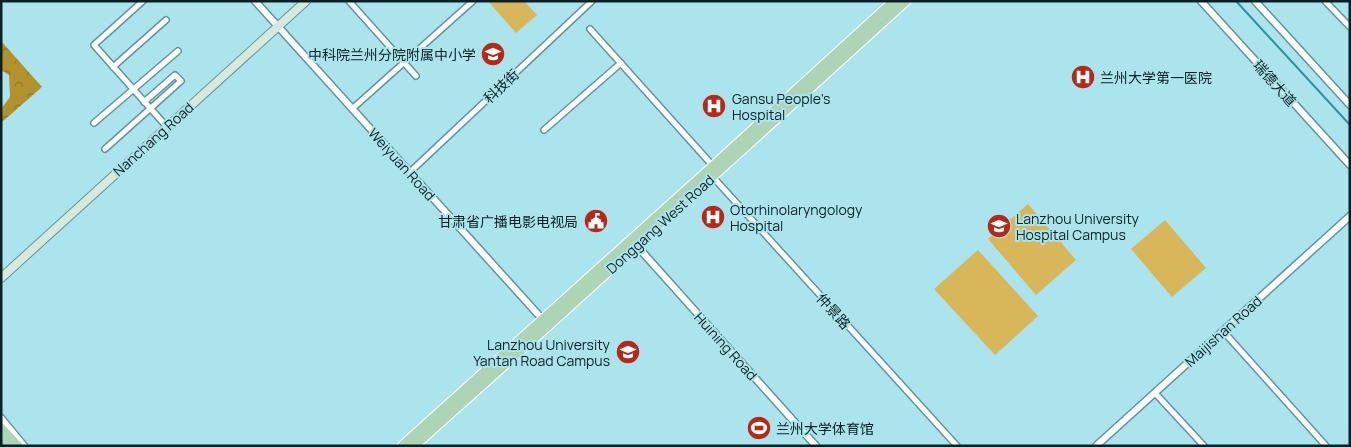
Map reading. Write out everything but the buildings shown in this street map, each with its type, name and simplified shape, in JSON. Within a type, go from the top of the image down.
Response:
[{"type":"main road","name":"Nanchang Road","points":[[1,278],[306,1]]},
{"type":"main road","name":"Donggang West Road","points":[[402,446],[636,246],[906,1]]},
{"type":"main road","name":"Donggang West Road","points":[[414,446],[891,2]]},
{"type":"main road","points":[[1,428],[18,446]]},
{"type":"main road","points":[[1,438],[8,446]]},
{"type":"street","points":[[143,1],[94,45],[167,127]]},
{"type":"street","name":"Weiyuan Road","points":[[255,1],[545,323]]},
{"type":"street","points":[[349,1],[416,76]]},
{"type":"street","points":[[352,109],[473,1]]},
{"type":"street","name":"科技街","points":[[410,172],[592,1]]},
{"type":"street","name":"瑞德大道","points":[[1201,1],[1350,165]]},
{"type":"street","points":[[1256,1],[1350,105]]},
{"type":"street","points":[[1325,1],[1350,27]]},
{"type":"street","points":[[113,67],[166,20]]},
{"type":"street","points":[[590,28],[713,166]]},
{"type":"street","points":[[94,124],[178,51]]},
{"type":"street","points":[[544,130],[621,64]]},
{"type":"street","points":[[105,149],[181,81],[175,74],[144,102]]},
{"type":"street","name":"仲景路","points":[[712,176],[957,446]]},
{"type":"street","name":"Maijishan Road","points":[[1096,446],[1350,216]]},
{"type":"street","name":"Huining Road","points":[[636,246],[816,446]]},
{"type":"street","points":[[1223,331],[1326,446]]},
{"type":"street","points":[[1154,393],[1204,446]]},
{"type":"street","points":[[1,418],[24,446]]},
{"type":"green space","points":[[1,41],[42,87],[1,123],[1,109],[10,97],[9,75],[1,70]]},
{"type":"shaded area","points":[[488,1],[524,1],[537,15],[516,33]]},
{"type":"shaded area","points":[[1028,204],[1076,260],[1036,295],[988,239]]},
{"type":"shaded area","points":[[1165,220],[1206,268],[1172,297],[1131,249]]},
{"type":"shaded area","points":[[978,250],[1038,316],[995,355],[934,289]]},
{"type":"waterway","points":[[1236,1],[1350,125]]},
{"type":"place","name":"中科院兰州分院附属中小学","points":[[493,54]]},
{"type":"place","name":"兰州大学第一医院","points":[[1083,77]]},
{"type":"place","name":"Gansu People's Hospital","points":[[714,106]]},
{"type":"place","name":"Otorhinolaryngology Hospital","points":[[713,217]]},
{"type":"place","name":"甘肃省广播电影电视局","points":[[596,221]]},
{"type":"place","name":"Lanzhou University Hospital Campus","points":[[999,226]]},
{"type":"place","name":"Lanzhou University Yantan Road Campus","points":[[628,352]]},
{"type":"place","name":"兰州大学体育馆","points":[[759,428]]}]
